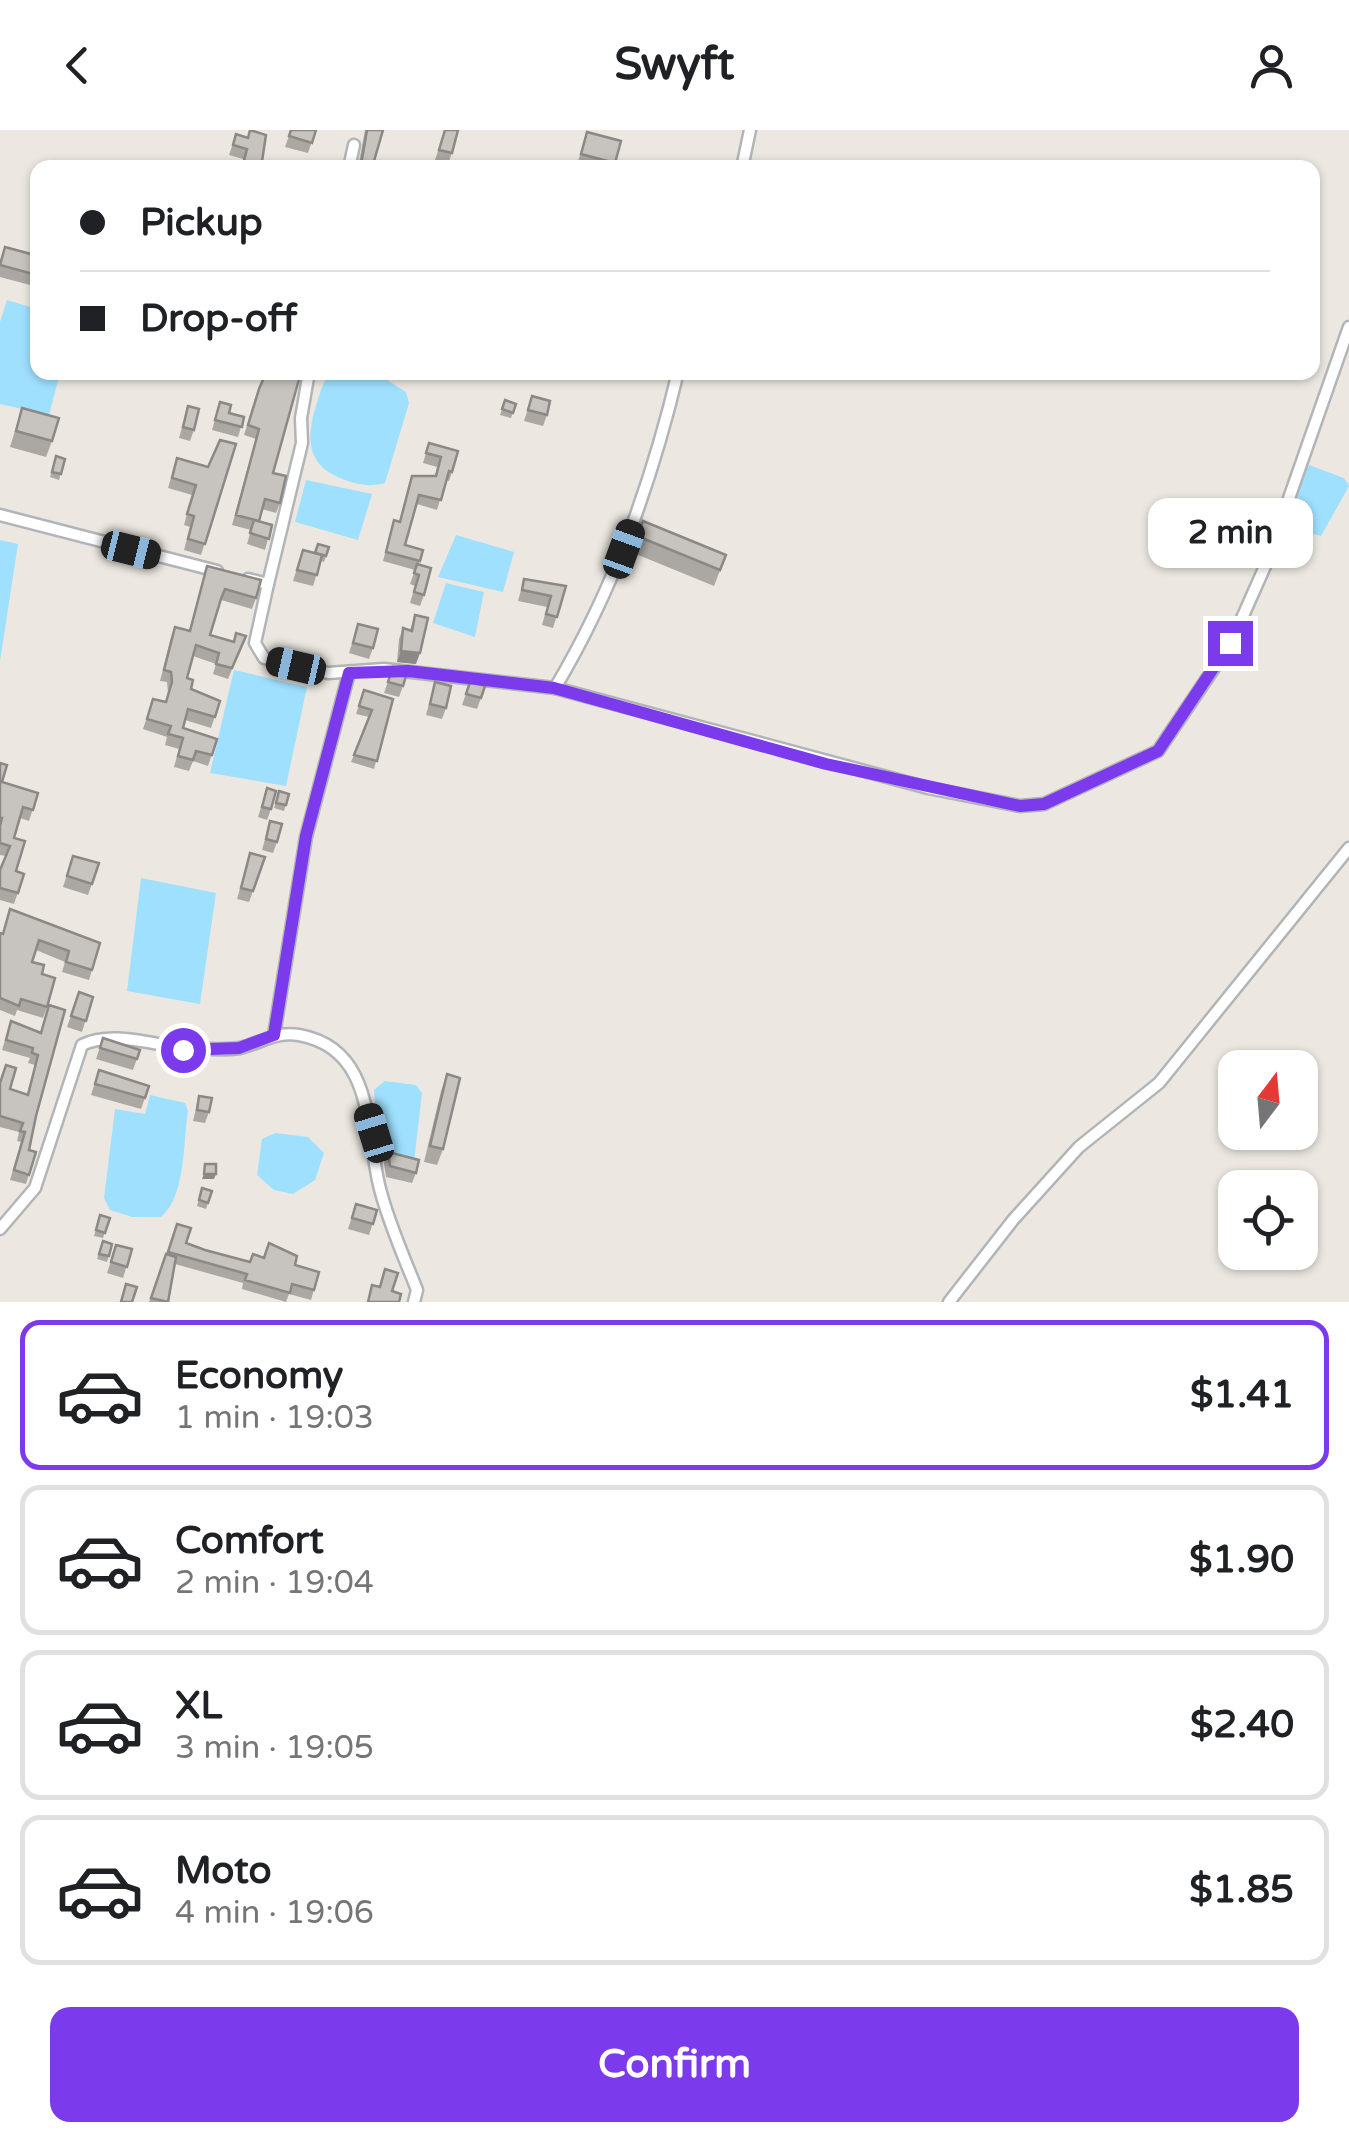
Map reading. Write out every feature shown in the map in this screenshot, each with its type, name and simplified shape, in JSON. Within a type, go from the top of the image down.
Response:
[{"type":"street","points":[[744,160],[750,130]]},
{"type":"street","points":[[351,160],[354,145]]},
{"type":"street","points":[[308,380],[301,418],[302,443],[256,652],[264,658],[328,673],[408,671],[554,688],[928,788],[1020,806],[1044,804],[1158,751],[1230,643],[1266,564],[1349,327]]},
{"type":"street","points":[[554,688],[584,639],[624,549],[644,495],[676,380]]},
{"type":"street","points":[[0,516],[268,584]]},
{"type":"street","points":[[274,1035],[306,836],[349,673]]},
{"type":"street","points":[[949,1302],[1013,1220],[1078,1147],[1159,1083],[1349,848]]},
{"type":"street","points":[[0,1229],[35,1188],[82,1045],[97,1038],[183,1050],[239,1048],[274,1035],[297,1034],[332,1045],[358,1079],[374,1133],[372,1158],[380,1192],[417,1290],[414,1302]]},
{"type":"water","points":[[7,300],[30,307],[30,380],[58,380],[49,415],[0,404],[0,322]]},
{"type":"water","points":[[326,380],[387,380],[406,392],[409,403],[385,483],[365,485],[345,480],[316,459],[310,439]]},
{"type":"water","points":[[1309,465],[1344,478],[1349,486],[1321,536],[1290,528],[1294,494]]},
{"type":"water","points":[[306,480],[372,494],[358,540],[295,522]]},
{"type":"water","points":[[456,535],[514,552],[503,592],[438,577]]},
{"type":"water","points":[[0,540],[18,544],[0,661]]},
{"type":"water","points":[[446,583],[484,592],[475,637],[433,623]]},
{"type":"water","points":[[234,670],[307,687],[286,786],[210,773]]},
{"type":"water","points":[[141,878],[216,893],[200,1004],[127,991]]},
{"type":"water","points":[[385,1081],[416,1085],[422,1093],[414,1162],[379,1151],[374,1090]]},
{"type":"water","points":[[150,1095],[185,1103],[188,1111],[182,1168],[175,1196],[161,1217],[132,1217],[110,1210],[104,1198],[115,1109],[145,1114]]},
{"type":"water","points":[[275,1133],[308,1137],[324,1153],[315,1180],[293,1194],[274,1190],[257,1175],[262,1139]]},
{"type":"building","points":[[250,130],[266,135],[262,160],[244,160],[247,149],[233,145],[236,134],[248,138]]},
{"type":"building","points":[[291,130],[316,130],[312,143],[289,136]]},
{"type":"building","points":[[367,130],[383,130],[374,160],[362,159]]},
{"type":"building","points":[[445,130],[458,130],[452,153],[439,150]]},
{"type":"building","points":[[587,132],[621,141],[616,160],[581,154]]},
{"type":"building","points":[[5,247],[30,254],[30,273],[0,265]]},
{"type":"building","points":[[263,380],[299,380],[273,473],[286,476],[280,503],[265,499],[259,521],[236,515],[259,429],[248,425]]},
{"type":"building","points":[[532,396],[550,401],[547,415],[528,410]]},
{"type":"building","points":[[505,400],[516,404],[513,413],[502,409]]},
{"type":"building","points":[[220,402],[231,405],[229,413],[244,417],[242,427],[215,420]]},
{"type":"building","points":[[188,406],[199,409],[194,430],[183,427]]},
{"type":"building","points":[[22,408],[59,418],[52,441],[16,431]]},
{"type":"building","points":[[220,440],[236,444],[205,544],[188,539],[194,516],[187,514],[196,485],[172,478],[177,458],[208,467]]},
{"type":"building","points":[[429,443],[458,451],[441,500],[419,495],[405,545],[423,550],[420,561],[386,552],[394,520],[400,522],[412,476],[436,476],[441,457],[426,453]]},
{"type":"building","points":[[56,456],[65,459],[61,474],[52,472]]},
{"type":"building","points":[[254,520],[272,525],[269,539],[250,533]]},
{"type":"building","points":[[643,521],[726,555],[720,570],[637,536]]},
{"type":"building","points":[[318,544],[329,547],[326,556],[315,553]]},
{"type":"building","points":[[303,550],[322,555],[317,575],[297,570]]},
{"type":"building","points":[[417,564],[431,568],[424,595],[414,592],[419,575],[414,573]]},
{"type":"building","points":[[207,566],[261,580],[256,598],[225,589],[221,599],[210,635],[234,642],[236,633],[246,636],[232,668],[216,664],[219,653],[196,645],[187,678],[193,680],[191,689],[220,701],[215,717],[188,709],[183,728],[217,739],[212,755],[196,751],[193,760],[178,756],[183,738],[168,734],[171,726],[147,719],[153,699],[166,702],[172,682],[171,672],[164,670],[175,627],[190,631]]},
{"type":"building","points":[[524,579],[566,586],[557,617],[546,614],[551,596],[522,590]]},
{"type":"building","points":[[415,615],[428,618],[420,653],[401,651],[403,628],[412,631]]},
{"type":"building","points":[[358,624],[378,629],[373,648],[353,643]]},
{"type":"building","points":[[393,667],[408,669],[403,686],[388,682]]},
{"type":"building","points":[[435,682],[451,686],[446,708],[430,704]]},
{"type":"building","points":[[470,682],[485,686],[481,698],[466,694]]},
{"type":"building","points":[[364,690],[393,699],[377,761],[354,755],[372,710],[359,706]]},
{"type":"building","points":[[0,763],[7,765],[2,782],[38,793],[33,810],[23,807],[14,838],[25,841],[16,871],[24,874],[18,893],[0,888],[0,870],[10,846],[0,843]]},
{"type":"building","points":[[267,788],[276,791],[271,809],[262,807]]},
{"type":"building","points":[[279,791],[289,794],[286,805],[276,803]]},
{"type":"building","points":[[270,821],[282,824],[277,842],[266,839]]},
{"type":"building","points":[[250,853],[265,857],[253,891],[241,888]]},
{"type":"building","points":[[73,856],[99,863],[92,884],[67,876]]},
{"type":"building","points":[[10,909],[100,943],[92,970],[66,962],[69,951],[39,940],[32,962],[44,965],[42,974],[55,978],[47,1007],[21,999],[19,1006],[0,998],[0,933],[3,934]]},
{"type":"building","points":[[79,992],[93,997],[86,1021],[71,1016]]},
{"type":"building","points":[[49,1005],[65,1010],[36,1116],[29,1150],[36,1152],[29,1175],[14,1170],[25,1132],[20,1131],[23,1123],[0,1116],[0,1083],[6,1065],[16,1068],[10,1089],[28,1095],[38,1055],[32,1053],[33,1048],[6,1040],[11,1021],[41,1033]]},
{"type":"building","points":[[103,1038],[140,1050],[137,1059],[100,1048]]},
{"type":"building","points":[[99,1070],[149,1086],[145,1098],[95,1084]]},
{"type":"building","points":[[447,1074],[460,1078],[443,1149],[430,1146]]},
{"type":"building","points":[[199,1096],[212,1098],[209,1112],[197,1110]]},
{"type":"building","points":[[388,1152],[419,1160],[416,1173],[390,1166]]},
{"type":"building","points":[[205,1164],[216,1164],[216,1174],[204,1174]]},
{"type":"building","points":[[202,1188],[212,1191],[208,1203],[199,1200]]},
{"type":"building","points":[[356,1204],[377,1210],[373,1224],[352,1218]]},
{"type":"building","points":[[100,1215],[110,1218],[105,1233],[96,1230]]},
{"type":"building","points":[[177,1224],[191,1228],[186,1243],[250,1262],[253,1254],[264,1258],[269,1243],[297,1256],[295,1265],[319,1272],[314,1290],[292,1284],[290,1293],[245,1280],[247,1274],[168,1252]]},
{"type":"building","points":[[103,1241],[112,1244],[109,1256],[99,1254]]},
{"type":"building","points":[[116,1245],[132,1249],[127,1267],[111,1262]]},
{"type":"building","points":[[166,1254],[176,1257],[168,1302],[151,1298]]},
{"type":"building","points":[[385,1269],[398,1273],[392,1291],[401,1294],[399,1302],[368,1302],[372,1285],[380,1287]]},
{"type":"building","points":[[126,1284],[137,1287],[132,1302],[121,1302]]},
{"type":"route","points":[[183,1050],[239,1048],[274,1035],[306,836],[349,673],[384,669],[554,688],[629,705],[826,764],[1020,806],[1044,804],[1158,751],[1230,643]]}]
